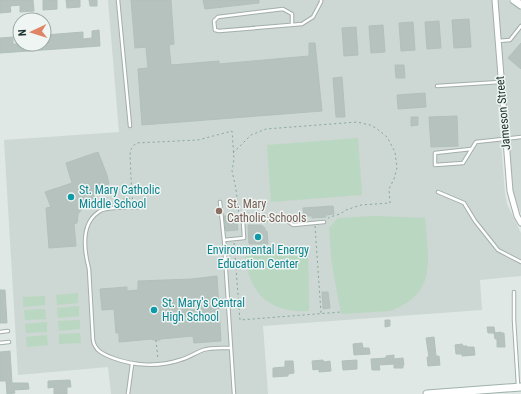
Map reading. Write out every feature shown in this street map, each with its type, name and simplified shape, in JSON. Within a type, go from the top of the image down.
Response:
[{"type":"street","name":"Jameson Street","points":[[495,0],[500,82],[510,191],[517,216],[521,223]]},
{"type":"street","points":[[514,0],[521,5]]},
{"type":"street","points":[[427,394],[509,391],[520,387]]},
{"type":"lane","points":[[118,0],[130,126]]},
{"type":"lane","points":[[292,24],[292,14],[283,9],[218,17],[214,21],[215,30],[219,31],[302,24],[313,17],[321,2],[320,0]]},
{"type":"lane","points":[[497,41],[510,40],[521,26]]},
{"type":"lane","points":[[437,86],[500,82]]},
{"type":"lane","points":[[471,149],[435,152],[435,165],[463,163],[476,142],[521,137]]},
{"type":"lane","points":[[438,192],[464,203],[475,221],[498,250],[521,262]]},
{"type":"lane","points":[[220,202],[224,240],[234,394]]},
{"type":"lane","points":[[139,207],[103,210],[90,220],[85,233],[86,259],[89,269],[93,340],[96,349],[103,354],[132,364],[156,364],[180,360],[202,350],[231,348]]},
{"type":"lane","points":[[224,240],[244,238],[243,221],[284,218],[293,225],[324,222]]},
{"type":"lane","points":[[514,292],[514,320],[520,387]]},
{"type":"lane","points":[[0,332],[8,331]]},
{"type":"lane","points":[[0,343],[9,342]]},
{"type":"lane","points":[[128,394],[132,364]]},
{"type":"path","points":[[234,153],[252,135],[266,129],[357,122],[370,125],[383,133],[390,142],[397,160],[397,168],[394,179],[389,189],[390,203],[360,205],[330,217],[324,222]]},
{"type":"path","points":[[113,200],[133,198],[130,155],[131,149],[136,142],[198,140],[232,131],[234,153],[232,175],[236,189],[238,216],[243,221]]},
{"type":"path","points":[[315,223],[321,314]]},
{"type":"path","points":[[234,247],[240,320],[341,312]]},
{"type":"path","points":[[156,340],[158,361]]},
{"type":"shaded area","name":"St. Mary Catholic Schools","points":[[108,0],[508,0],[521,10],[521,214],[513,191],[505,106],[498,107],[507,204],[521,233],[521,276],[480,280],[482,310],[263,326],[268,394],[111,394],[108,367],[18,375],[4,140],[119,132]]},
{"type":"green space","points":[[358,138],[362,195],[271,202],[267,145]]},
{"type":"green space","points":[[375,216],[425,218],[428,247],[427,274],[423,285],[416,295],[405,304],[390,311],[341,314],[332,265],[329,228],[338,218]]},
{"type":"green space","points":[[304,250],[308,253],[309,311],[294,311],[271,304],[255,289],[250,278],[245,252]]},
{"type":"green space","points":[[78,293],[78,303],[57,305],[56,295]]},
{"type":"green space","points":[[45,296],[45,305],[23,307],[23,297]]},
{"type":"green space","points":[[79,306],[79,316],[58,318],[57,308]]},
{"type":"green space","points":[[45,309],[46,319],[25,320],[24,310]]},
{"type":"green space","points":[[80,320],[80,329],[59,331],[58,321]]},
{"type":"green space","points":[[47,322],[47,332],[26,333],[25,324]]},
{"type":"green space","points":[[80,333],[81,343],[59,344],[59,334]]},
{"type":"green space","points":[[47,335],[48,345],[27,347],[26,337]]},
{"type":"building","points":[[0,0],[33,0],[34,11],[20,12],[20,5],[10,6],[11,12],[0,13]]},
{"type":"building","points":[[43,0],[57,0],[57,9],[43,10]]},
{"type":"building","points":[[66,0],[80,0],[80,7],[67,8]]},
{"type":"building","points":[[89,0],[97,0],[97,6],[90,6]]},
{"type":"building","points":[[131,0],[171,0],[174,44],[169,45],[171,65],[219,61],[219,64],[309,56],[309,43],[315,43],[322,111],[142,125],[138,69],[148,68],[146,47],[135,48]]},
{"type":"building","points":[[203,0],[259,0],[259,3],[205,9]]},
{"type":"building","points":[[469,19],[471,47],[454,48],[452,20]]},
{"type":"building","points":[[439,21],[441,48],[427,49],[425,22]]},
{"type":"building","points":[[413,22],[415,50],[401,51],[399,23]]},
{"type":"building","points":[[383,25],[385,52],[371,53],[369,26]]},
{"type":"building","points":[[356,27],[358,55],[344,56],[342,28]]},
{"type":"building","points":[[99,30],[100,46],[52,49],[52,34],[83,32],[83,39],[92,38],[92,31]]},
{"type":"building","points":[[12,37],[12,52],[14,52],[0,53],[0,38]]},
{"type":"building","points":[[521,43],[521,69],[508,58]]},
{"type":"building","points":[[395,65],[404,65],[405,78],[396,78]]},
{"type":"building","points":[[342,77],[345,117],[336,117],[333,78]]},
{"type":"building","points":[[425,93],[426,107],[398,109],[397,95]]},
{"type":"building","points":[[457,116],[458,146],[431,147],[429,117]]},
{"type":"building","points":[[411,117],[418,117],[418,125],[411,126]]},
{"type":"building","name":"St. Mary Catholic Middle School","points":[[98,152],[109,184],[98,187],[99,191],[93,193],[96,201],[88,203],[88,206],[82,209],[78,214],[77,223],[74,224],[76,246],[49,248],[46,208],[51,207],[45,192],[72,183],[66,163]]},
{"type":"building","points":[[333,206],[334,214],[326,215],[326,217],[312,218],[312,216],[304,216],[303,208]]},
{"type":"building","points":[[236,215],[238,230],[226,231],[224,216]]},
{"type":"building","name":"Environmental Energy Education Center","points":[[248,225],[261,225],[265,228],[265,231],[267,231],[268,244],[249,244]]},
{"type":"building","name":"St. Mary's Central High School","points":[[217,276],[221,341],[194,343],[193,336],[160,340],[152,339],[119,342],[119,333],[116,333],[114,309],[102,310],[100,289],[127,287],[127,291],[138,290],[138,281],[192,279]]},
{"type":"building","points":[[0,290],[5,290],[7,323],[0,323]]},
{"type":"building","points":[[322,292],[328,292],[330,308],[323,309]]},
{"type":"building","points":[[385,320],[390,320],[390,326],[385,327]]},
{"type":"building","points":[[487,327],[494,327],[495,333],[488,333]]},
{"type":"building","points":[[494,333],[504,333],[505,347],[497,347],[497,339],[495,339]]},
{"type":"building","points":[[434,337],[436,356],[439,356],[440,365],[428,366],[427,357],[429,357],[426,338]]},
{"type":"building","points":[[362,343],[363,348],[369,348],[370,354],[354,355],[353,344]]},
{"type":"building","points":[[462,344],[463,346],[467,347],[474,347],[475,355],[462,356],[462,354],[456,354],[455,345]]},
{"type":"building","points":[[10,351],[12,383],[28,383],[29,389],[14,390],[15,393],[7,394],[6,381],[0,381],[0,352]]},
{"type":"building","points":[[394,355],[394,359],[403,358],[403,368],[394,368],[394,364],[379,365],[380,370],[372,370],[371,359],[386,358],[386,356]]},
{"type":"building","points":[[323,360],[324,362],[330,361],[331,371],[319,372],[319,369],[313,370],[312,361]]},
{"type":"building","points":[[357,360],[357,369],[343,370],[342,361]]},
{"type":"building","points":[[285,361],[293,361],[294,373],[288,374],[288,376],[273,377],[273,368],[285,367]]},
{"type":"building","points":[[70,380],[71,387],[67,387],[67,394],[54,394],[54,387],[48,388],[48,381]]},
{"type":"place","name":"St. Mary Catholic Middle School","points":[[71,197]]},
{"type":"place","name":"St. Mary Catholic Schools","points":[[219,211]]},
{"type":"place","name":"Environmental Energy Education Center","points":[[258,237]]},
{"type":"place","name":"St. Mary's Central High School","points":[[154,310]]}]
